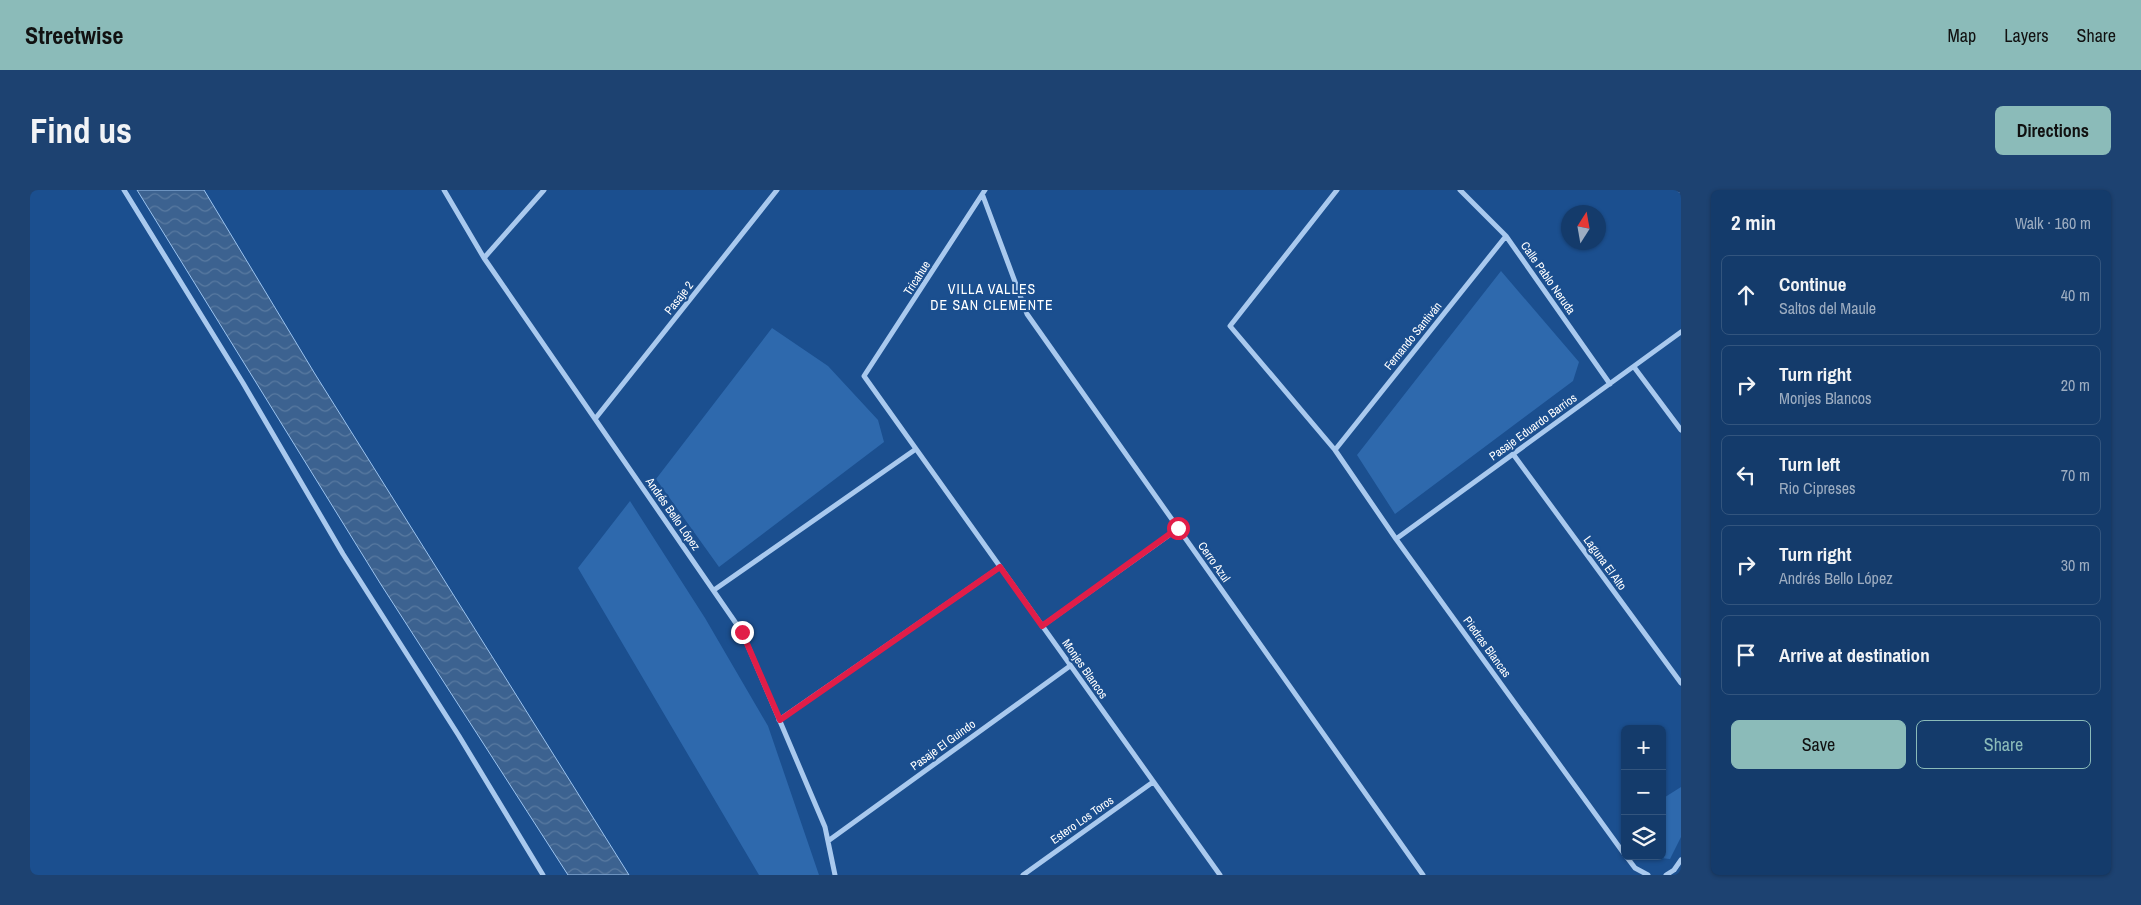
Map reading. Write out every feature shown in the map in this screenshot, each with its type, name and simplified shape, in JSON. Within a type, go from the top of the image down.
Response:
[{"type":"street","points":[[124,190],[243,383],[343,554],[459,736],[543,875]]},
{"type":"street","name":"Andrés Bello López","points":[[444,190],[484,258],[742,632],[825,827],[835,875]]},
{"type":"street","points":[[484,258],[544,190]]},
{"type":"street","name":"Pasaje 2","points":[[596,419],[777,190]]},
{"type":"street","name":"Piedras Blancas","points":[[1337,190],[1230,326],[1335,450],[1396,539],[1621,850]]},
{"type":"street","name":"Calle Pablo Neruda","points":[[1460,190],[1506,236],[1610,384]]},
{"type":"street","name":"Tricahue","points":[[864,376],[984,193]]},
{"type":"street","name":"Cerro Azul","points":[[984,193],[1027,314],[1423,875]]},
{"type":"street","name":"Fernando Santiván","points":[[1335,450],[1506,236]]},
{"type":"street","name":"Pasaje Eduardo Barrios","points":[[1396,539],[1681,332]]},
{"type":"street","points":[[1634,367],[1681,430]]},
{"type":"street","name":"Monjes Blancos","points":[[864,376],[1220,875]]},
{"type":"street","points":[[714,590],[916,449]]},
{"type":"street","name":"Laguna El Alto","points":[[1513,454],[1681,683]]},
{"type":"street","points":[[1042,626],[1178,528]]},
{"type":"street","points":[[780,720],[1000,567]]},
{"type":"street","name":"Pasaje El Guindo","points":[[828,841],[1070,666]]},
{"type":"street","name":"Estero Los Toros","points":[[1022,875],[1153,782]]},
{"type":"street","name":"Piedras Blancas","points":[[1628,860],[1635,868],[1648,875]]},
{"type":"street","points":[[1666,875],[1674,870],[1681,860]]},
{"type":"shaded area","points":[[1501,271],[1579,362],[1573,381],[1395,514],[1357,455]]},
{"type":"shaded area","points":[[772,328],[828,366],[878,420],[884,442],[719,567],[656,479]]},
{"type":"shaded area","points":[[630,501],[705,618],[768,726],[819,875],[759,875],[578,568]]},
{"type":"shaded area","points":[[1681,787],[1681,837],[1670,859],[1666,859],[1666,796]]},
{"type":"water","points":[[137,190],[204,190],[315,374],[629,875],[568,875],[380,583]]},
{"type":"district","name":"VILLA VALLES DE SAN CLEMENTE","points":[[992,298]]},
{"type":"route","points":[[742,632],[780,720],[1000,567],[1042,626],[1178,528]]}]
